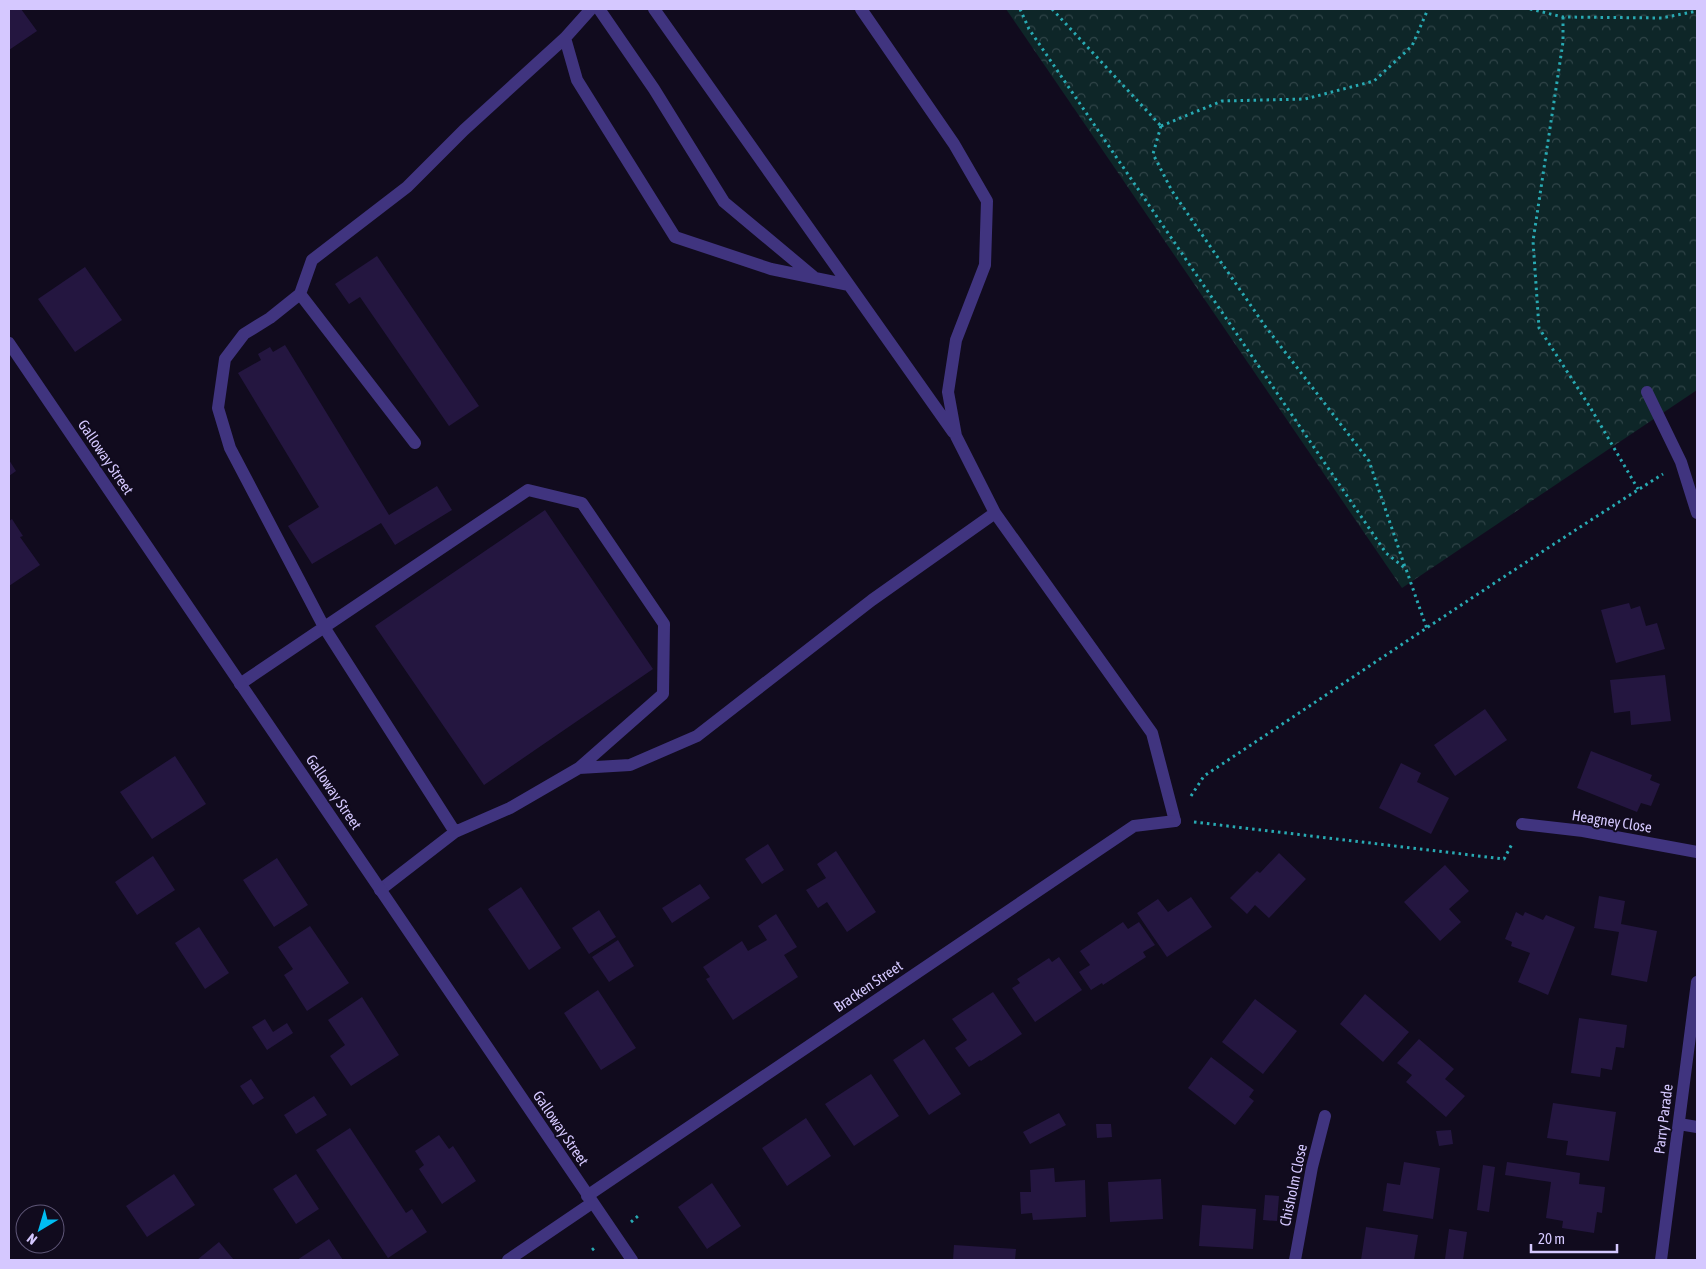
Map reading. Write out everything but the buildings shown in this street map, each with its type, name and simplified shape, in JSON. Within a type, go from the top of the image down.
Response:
[{"type":"street","points":[[455,832],[324,627],[230,448],[218,408],[225,359],[244,334],[270,318],[300,294],[312,260],[407,186],[464,130],[565,38],[591,9]]},
{"type":"street","points":[[599,9],[654,89],[724,202],[816,279]]},
{"type":"street","points":[[654,9],[956,436],[995,513],[1152,733],[1175,820]]},
{"type":"street","points":[[861,9],[954,144],[987,201],[985,265],[956,340],[948,392],[956,436]]},
{"type":"street","points":[[565,38],[577,80],[675,238],[771,269],[849,285]]},
{"type":"street","points":[[300,294],[415,443]]},
{"type":"street","name":"Galloway Street","points":[[9,343],[632,1260]]},
{"type":"street","points":[[1647,392],[1681,462],[1697,513]]},
{"type":"street","points":[[240,684],[528,490],[582,503],[664,624],[663,694],[579,768],[510,808],[455,832],[380,890]]},
{"type":"street","points":[[579,768],[630,765],[696,736],[872,600],[995,513]]},
{"type":"street","name":"Bracken Street","points":[[508,1260],[590,1199],[1134,826],[1175,820]]},
{"type":"street","name":"Heagney Close","points":[[1522,824],[1583,831],[1697,852]]},
{"type":"street","name":"Parry Parade","points":[[1661,1260],[1697,982]]},
{"type":"street","name":"Chisholm Close","points":[[1295,1260],[1312,1167],[1325,1116]]},
{"type":"street","points":[[1679,1124],[1697,1127]]},
{"type":"path","points":[[1020,9],[1029,29],[1386,553],[1406,569]]},
{"type":"path","points":[[1052,9],[1161,126]]},
{"type":"path","points":[[1161,126],[1222,101],[1305,99],[1374,81],[1412,46],[1428,9]]},
{"type":"path","points":[[1530,9],[1563,17],[1662,18],[1697,11]]},
{"type":"path","points":[[1563,17],[1563,42],[1533,241],[1539,328],[1590,408],[1638,489]]},
{"type":"path","points":[[1161,126],[1153,154],[1172,192],[1265,326],[1369,461],[1427,629]]},
{"type":"path","points":[[1175,820],[1204,776],[1427,629],[1524,562],[1681,462]]},
{"type":"path","points":[[1211,823],[1504,859]]},
{"type":"green space","points":[[1006,9],[1697,9],[1697,390],[1402,588]]}]
